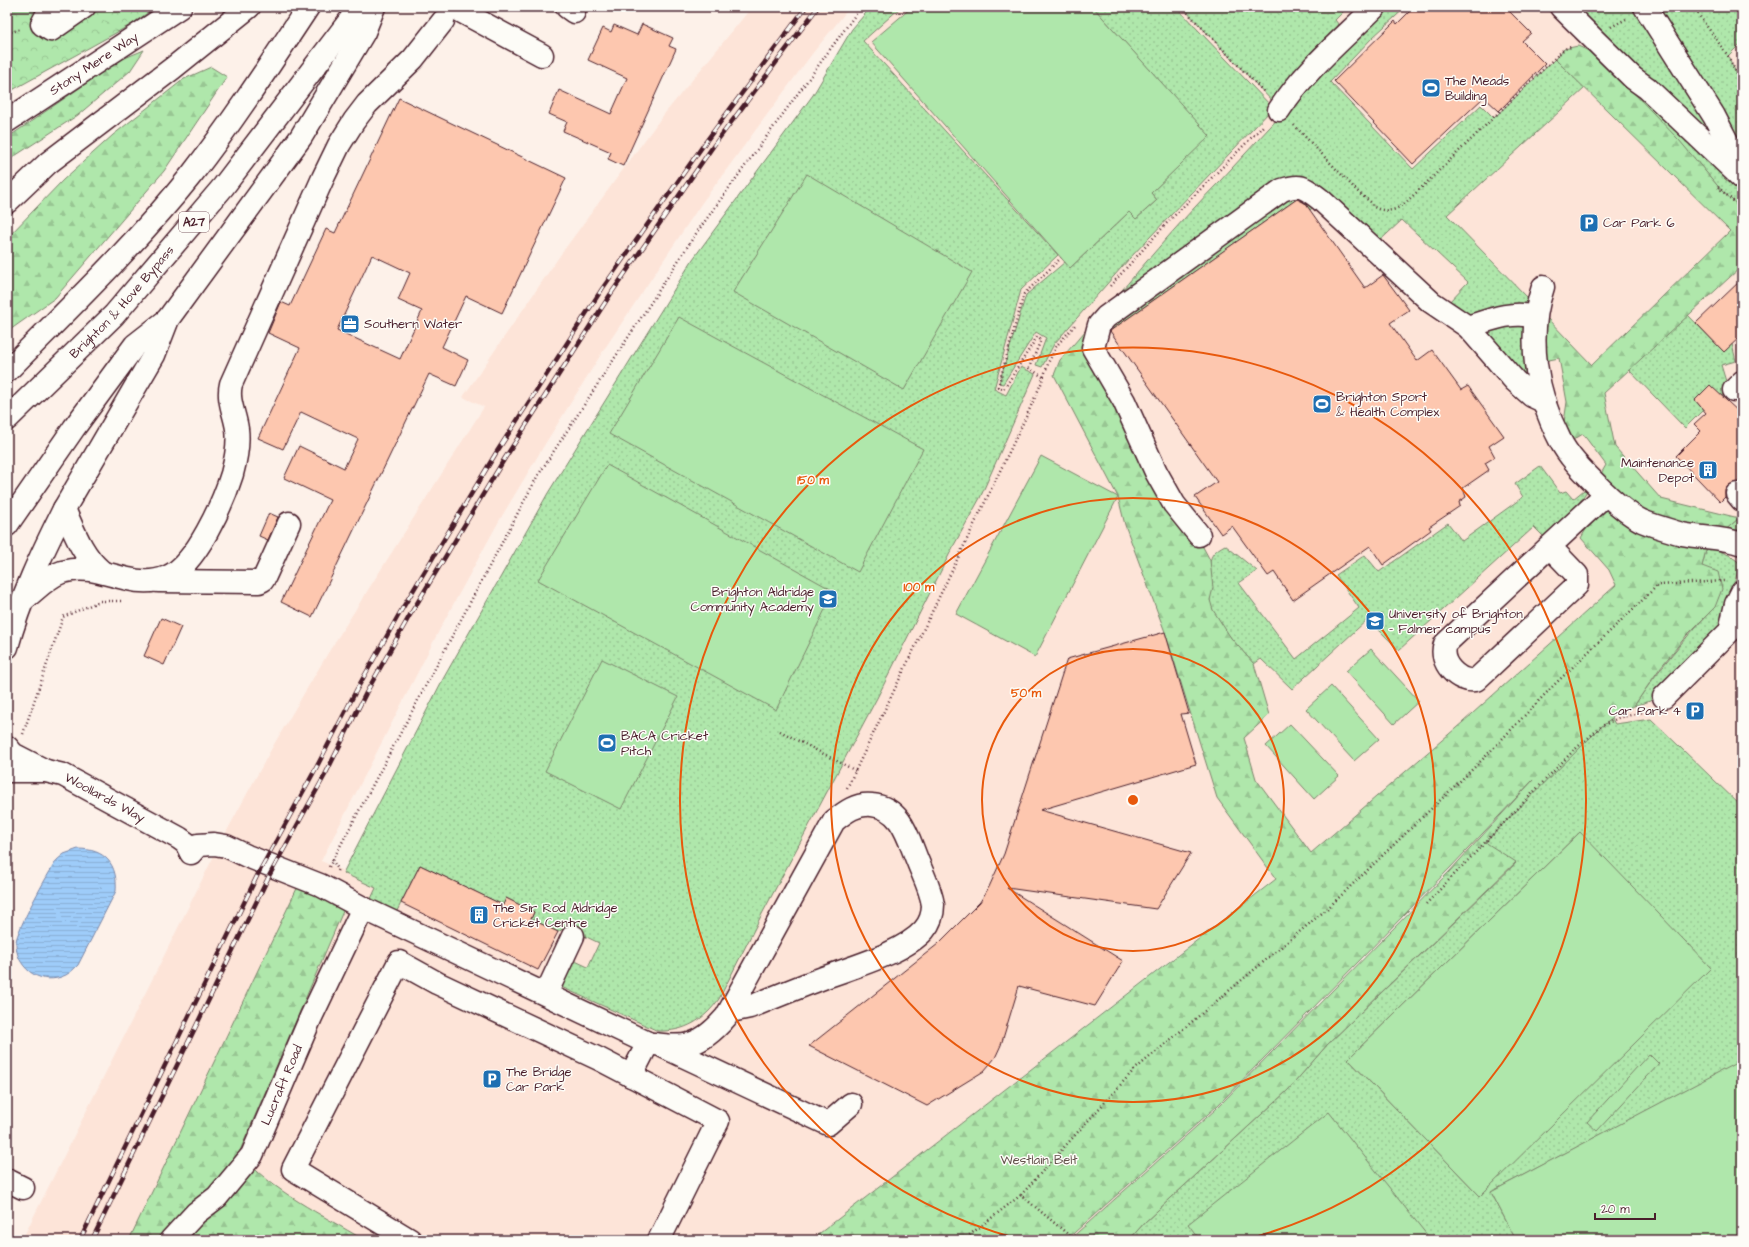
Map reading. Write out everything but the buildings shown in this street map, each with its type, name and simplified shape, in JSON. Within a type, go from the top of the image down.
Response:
[{"type":"main road","points":[[51,7],[42,24],[52,30],[84,7]]},
{"type":"main road","name":"Stony Mere Way","points":[[7,121],[163,20],[180,7]]},
{"type":"main road","points":[[7,202],[48,163],[173,68],[249,7]]},
{"type":"main road","name":"A27","points":[[7,371],[135,240],[191,174],[239,111],[308,7]]},
{"type":"main road","name":"Brighton & Hove Bypass","points":[[7,419],[114,315],[223,187],[360,7]]},
{"type":"main road","points":[[7,647],[35,570],[64,509],[154,355],[168,319],[301,137],[364,32],[374,7]]},
{"type":"main road","points":[[1279,110],[1288,96],[1318,62],[1376,7]]},
{"type":"main road","points":[[1561,7],[1581,40],[1647,88],[1735,171]]},
{"type":"main road","points":[[1640,11],[1714,116],[1729,145],[1735,171]]},
{"type":"main road","points":[[151,581],[167,577],[174,573],[192,555],[219,506],[232,475],[237,448],[237,428],[229,397],[231,384],[339,145],[367,104],[413,59],[448,14],[542,56]]},
{"type":"main road","points":[[1199,535],[1174,504],[1156,472],[1124,401],[1093,348],[1099,325],[1106,317],[1282,190],[1293,186],[1302,186],[1373,247],[1431,302],[1468,327],[1516,382],[1532,396],[1545,402]]},
{"type":"main road","points":[[1543,287],[1535,317],[1534,352],[1537,370],[1545,402],[1560,440],[1585,473],[1606,494],[1640,520],[1683,534],[1718,538],[1742,544]]},
{"type":"main road","points":[[1468,327],[1506,316],[1526,314],[1535,317]]},
{"type":"main road","points":[[7,525],[74,428],[135,345],[168,319]]},
{"type":"main road","points":[[1550,547],[1577,575],[1577,585],[1476,680],[1466,680],[1457,675],[1448,665],[1443,656],[1445,644],[1606,494]]},
{"type":"main road","points":[[64,509],[81,545],[93,564],[101,571]]},
{"type":"main road","points":[[23,600],[56,575],[71,570],[101,571],[128,579],[151,581],[259,582],[263,580],[289,523]]},
{"type":"main road","points":[[1664,697],[1730,631],[1736,604],[1734,587]]},
{"type":"main road","name":"Woollards Way","points":[[9,758],[46,771],[63,775],[179,838],[186,843],[191,853],[198,845],[214,844],[226,846],[247,856],[320,884],[364,908]]},
{"type":"main road","points":[[653,1043],[677,1047],[689,1044],[717,1028],[730,1011],[834,821],[854,807],[866,804],[879,805],[895,814],[907,834],[930,893],[932,914],[923,931],[903,945],[869,961],[750,1007],[730,1011]]},
{"type":"main road","points":[[364,908],[828,1124],[850,1104]]},
{"type":"main road","name":"Lucraft Road","points":[[171,1240],[196,1213],[217,1197],[252,1155],[311,1017],[364,908]]},
{"type":"main road","points":[[546,994],[573,936]]},
{"type":"main road","points":[[410,1240],[293,1169],[399,962],[437,983],[517,1019],[718,1121],[659,1240]]},
{"type":"main road","points":[[631,1076],[653,1043]]},
{"type":"path","points":[[332,860],[537,477],[697,232],[862,7]]},
{"type":"path","points":[[1182,7],[1360,194],[1372,203],[1372,206],[1384,212],[1398,208],[1418,192],[1564,50],[1581,40],[1610,28],[1640,11]]},
{"type":"path","points":[[1693,7],[1728,56],[1742,85]]},
{"type":"path","points":[[1110,287],[1166,224],[1279,110]]},
{"type":"path","points":[[1717,186],[1742,209]]},
{"type":"path","points":[[1044,377],[1030,368],[1041,340],[1037,337],[1004,389],[998,387],[1024,294],[1061,258]]},
{"type":"path","points":[[845,792],[1044,377],[1049,361],[1058,344],[1079,321]]},
{"type":"path","points":[[962,1240],[1021,1195],[1133,1071],[1328,908],[1476,766],[1553,686],[1658,585],[1734,587]]},
{"type":"path","points":[[9,758],[22,738],[63,617],[100,601],[129,601]]},
{"type":"path","points":[[1426,904],[1573,751],[1602,726],[1618,718],[1649,711],[1664,697]]},
{"type":"path","points":[[780,732],[856,771]]},
{"type":"path","points":[[1021,1195],[1070,1236]]},
{"type":"shaded area","points":[[752,7],[850,7],[812,54],[701,204],[605,348],[545,444],[499,521],[443,623],[321,861],[344,871],[443,679],[548,493],[693,259],[813,95],[852,29],[871,7],[1742,7],[1742,1240],[1067,1240],[1215,1110],[1449,872],[1477,839],[1485,842],[1602,726],[1634,706],[1616,585],[1463,722],[1294,868],[1265,886],[811,1240],[22,1240],[222,840],[273,746],[328,653],[484,407],[463,397],[561,254],[661,118]]},
{"type":"green space","points":[[7,7],[156,7],[132,24],[7,93]]},
{"type":"green space","points":[[871,7],[901,7],[863,41],[1058,255],[1021,290],[994,389],[1006,395],[1021,367],[1035,374],[980,498],[954,545],[877,698],[762,914],[719,999],[707,1013],[693,1023],[677,1029],[658,1031],[557,985],[571,959],[588,967],[599,943],[566,927],[558,932],[531,919],[534,912],[506,898],[511,909],[420,865],[395,915],[369,903],[376,888],[343,873],[443,679],[548,493],[693,259],[813,95],[852,29]]},
{"type":"green space","points":[[912,7],[1093,7],[1210,136],[1151,193],[1157,200],[1136,219],[1129,212],[1070,268],[871,42]]},
{"type":"green space","points":[[1093,7],[1176,7],[1273,108],[1129,259],[1054,344],[1042,367],[1036,365],[1046,338],[1036,332],[1003,384],[999,383],[1026,295],[1065,262],[1070,268],[1129,212],[1136,219],[1157,200],[1151,193],[1209,136]]},
{"type":"green space","points":[[1182,7],[1348,7],[1335,20],[1347,35],[1275,104]]},
{"type":"green space","points":[[1381,7],[1406,7],[1373,37],[1330,82],[1413,169],[1481,105],[1494,118],[1555,59],[1585,88],[1447,215],[1529,299],[1545,402],[1447,304],[1468,282],[1402,220],[1373,247],[1321,200],[1310,210],[1300,197],[1110,331],[1098,318],[1188,214]]},
{"type":"green space","points":[[1561,7],[1742,7],[1742,42],[1728,56],[1742,85],[1742,209],[1722,191],[1680,142],[1615,75]]},
{"type":"green space","name":"Westlain Belt","points":[[1578,46],[1589,51],[1604,62],[1679,140],[1722,191],[1742,209],[1742,266],[1604,393],[1615,447],[1661,499],[1739,518],[1707,546],[1702,566],[1718,572],[1722,589],[1715,607],[1687,635],[1660,668],[1634,706],[1611,716],[1612,719],[1602,726],[1485,842],[1516,862],[1327,1045],[1288,1090],[1145,1222],[1129,1240],[1069,1240],[1215,1110],[1449,872],[1533,780],[1450,868],[1217,1106],[1066,1240],[811,1240],[1276,879],[1217,798],[1165,632],[1125,525],[1118,497],[1054,375],[1060,360],[1086,330],[1210,560],[1213,588],[1210,600],[1213,610],[1231,638],[1254,664],[1269,715],[1244,738],[1256,779],[1311,853],[1463,722],[1616,585],[1609,570],[1581,538],[1606,494],[1599,477],[1606,465],[1583,434],[1573,440],[1564,422],[1567,402],[1559,358],[1544,361],[1545,316],[1592,365],[1730,231],[1555,59],[1564,49]]},
{"type":"green space","points":[[144,50],[130,71],[78,115],[7,161],[7,138],[120,60]]},
{"type":"green space","points":[[211,67],[227,77],[164,171],[55,298],[7,332],[7,238],[63,180],[113,135],[184,79]]},
{"type":"green space","points":[[807,174],[972,272],[904,390],[733,292]]},
{"type":"green space","points":[[1688,315],[1724,352],[1732,344],[1736,361],[1721,365],[1728,388],[1724,396],[1720,395],[1710,385],[1695,400],[1703,410],[1685,428],[1628,369]]},
{"type":"green space","points":[[679,317],[923,449],[858,572],[609,434]]},
{"type":"green space","points":[[1041,456],[1118,497],[1035,657],[956,614]]},
{"type":"green space","points":[[607,465],[834,591],[776,710],[538,580]]},
{"type":"green space","points":[[1540,466],[1560,493],[1566,491],[1573,499],[1584,490],[1587,491],[1577,506],[1546,539],[1534,527],[1399,650],[1368,619],[1292,689],[1261,659],[1254,664],[1222,626],[1213,610],[1210,602],[1212,584],[1210,564],[1212,556],[1215,552],[1225,545],[1257,571],[1239,583],[1296,659],[1359,608],[1336,575],[1365,555],[1379,572],[1448,523],[1462,541],[1523,497],[1515,484]]},
{"type":"green space","points":[[1742,511],[1742,535],[1723,532],[1739,518]]},
{"type":"green space","points":[[1707,546],[1729,555],[1740,563],[1723,624],[1650,701],[1634,706],[1672,654],[1715,607],[1702,566]]},
{"type":"green space","points":[[1371,649],[1419,701],[1394,724],[1346,671]]},
{"type":"green space","name":"BACA Cricket Pitch","points":[[602,659],[678,697],[621,809],[545,771]]},
{"type":"green space","points":[[1331,686],[1379,739],[1354,761],[1306,709]]},
{"type":"green space","points":[[1612,719],[1615,724],[1651,719],[1742,807],[1742,1070],[1738,1063],[1491,1192],[1516,1240],[1129,1240],[1145,1222],[1287,1091],[1327,1045],[1516,863],[1485,843],[1573,751]],"holes":[[[1580,832],[1480,1196],[1348,1059]]]},
{"type":"green space","points":[[1290,724],[1339,776],[1314,799],[1266,746]]},
{"type":"green space","points":[[1580,832],[1711,968],[1480,1196],[1348,1059]]},
{"type":"green space","points":[[300,882],[344,909],[239,1153],[252,1167],[282,1191],[364,1240],[129,1240]]},
{"type":"green space","points":[[1649,1054],[1659,1064],[1597,1131],[1587,1122]]},
{"type":"green space","points":[[1738,1062],[1742,1070],[1742,1240],[1516,1240],[1491,1192]]},
{"type":"green space","points":[[1329,1112],[1431,1240],[1200,1240],[1188,1224]]},
{"type":"water","points":[[78,849],[96,852],[108,860],[115,873],[116,891],[78,965],[64,976],[52,979],[36,976],[24,966],[19,959],[16,942],[18,935],[47,876],[57,860],[64,854]]},
{"type":"railway","points":[[80,1240],[259,872],[315,770],[357,689],[402,609],[496,453],[602,289],[707,140],[806,7]]},
{"type":"railway","points":[[92,1240],[269,876],[325,775],[366,693],[410,615],[505,458],[610,295],[714,145],[818,7]]},
{"type":"place","name":"The Meads Building","points":[[1431,88]]},
{"type":"place","name":"Car Park 6","points":[[1589,223]]},
{"type":"place","name":"Southern Water","points":[[350,324]]},
{"type":"place","name":"Brighton Sport & Health Complex","points":[[1322,404]]},
{"type":"place","name":"Maintenance Depot","points":[[1708,470]]},
{"type":"place","name":"Brighton Aldridge Community Academy","points":[[828,599]]},
{"type":"place","name":"University of Brighton - Falmer campus","points":[[1375,621]]},
{"type":"place","name":"Car Park 4","points":[[1695,711]]},
{"type":"place","name":"BACA Cricket Pitch","points":[[607,743]]},
{"type":"place","name":"The Sir Rod Aldridge Cricket Centre","points":[[479,915]]},
{"type":"place","name":"The Bridge Car Park","points":[[492,1079]]}]
